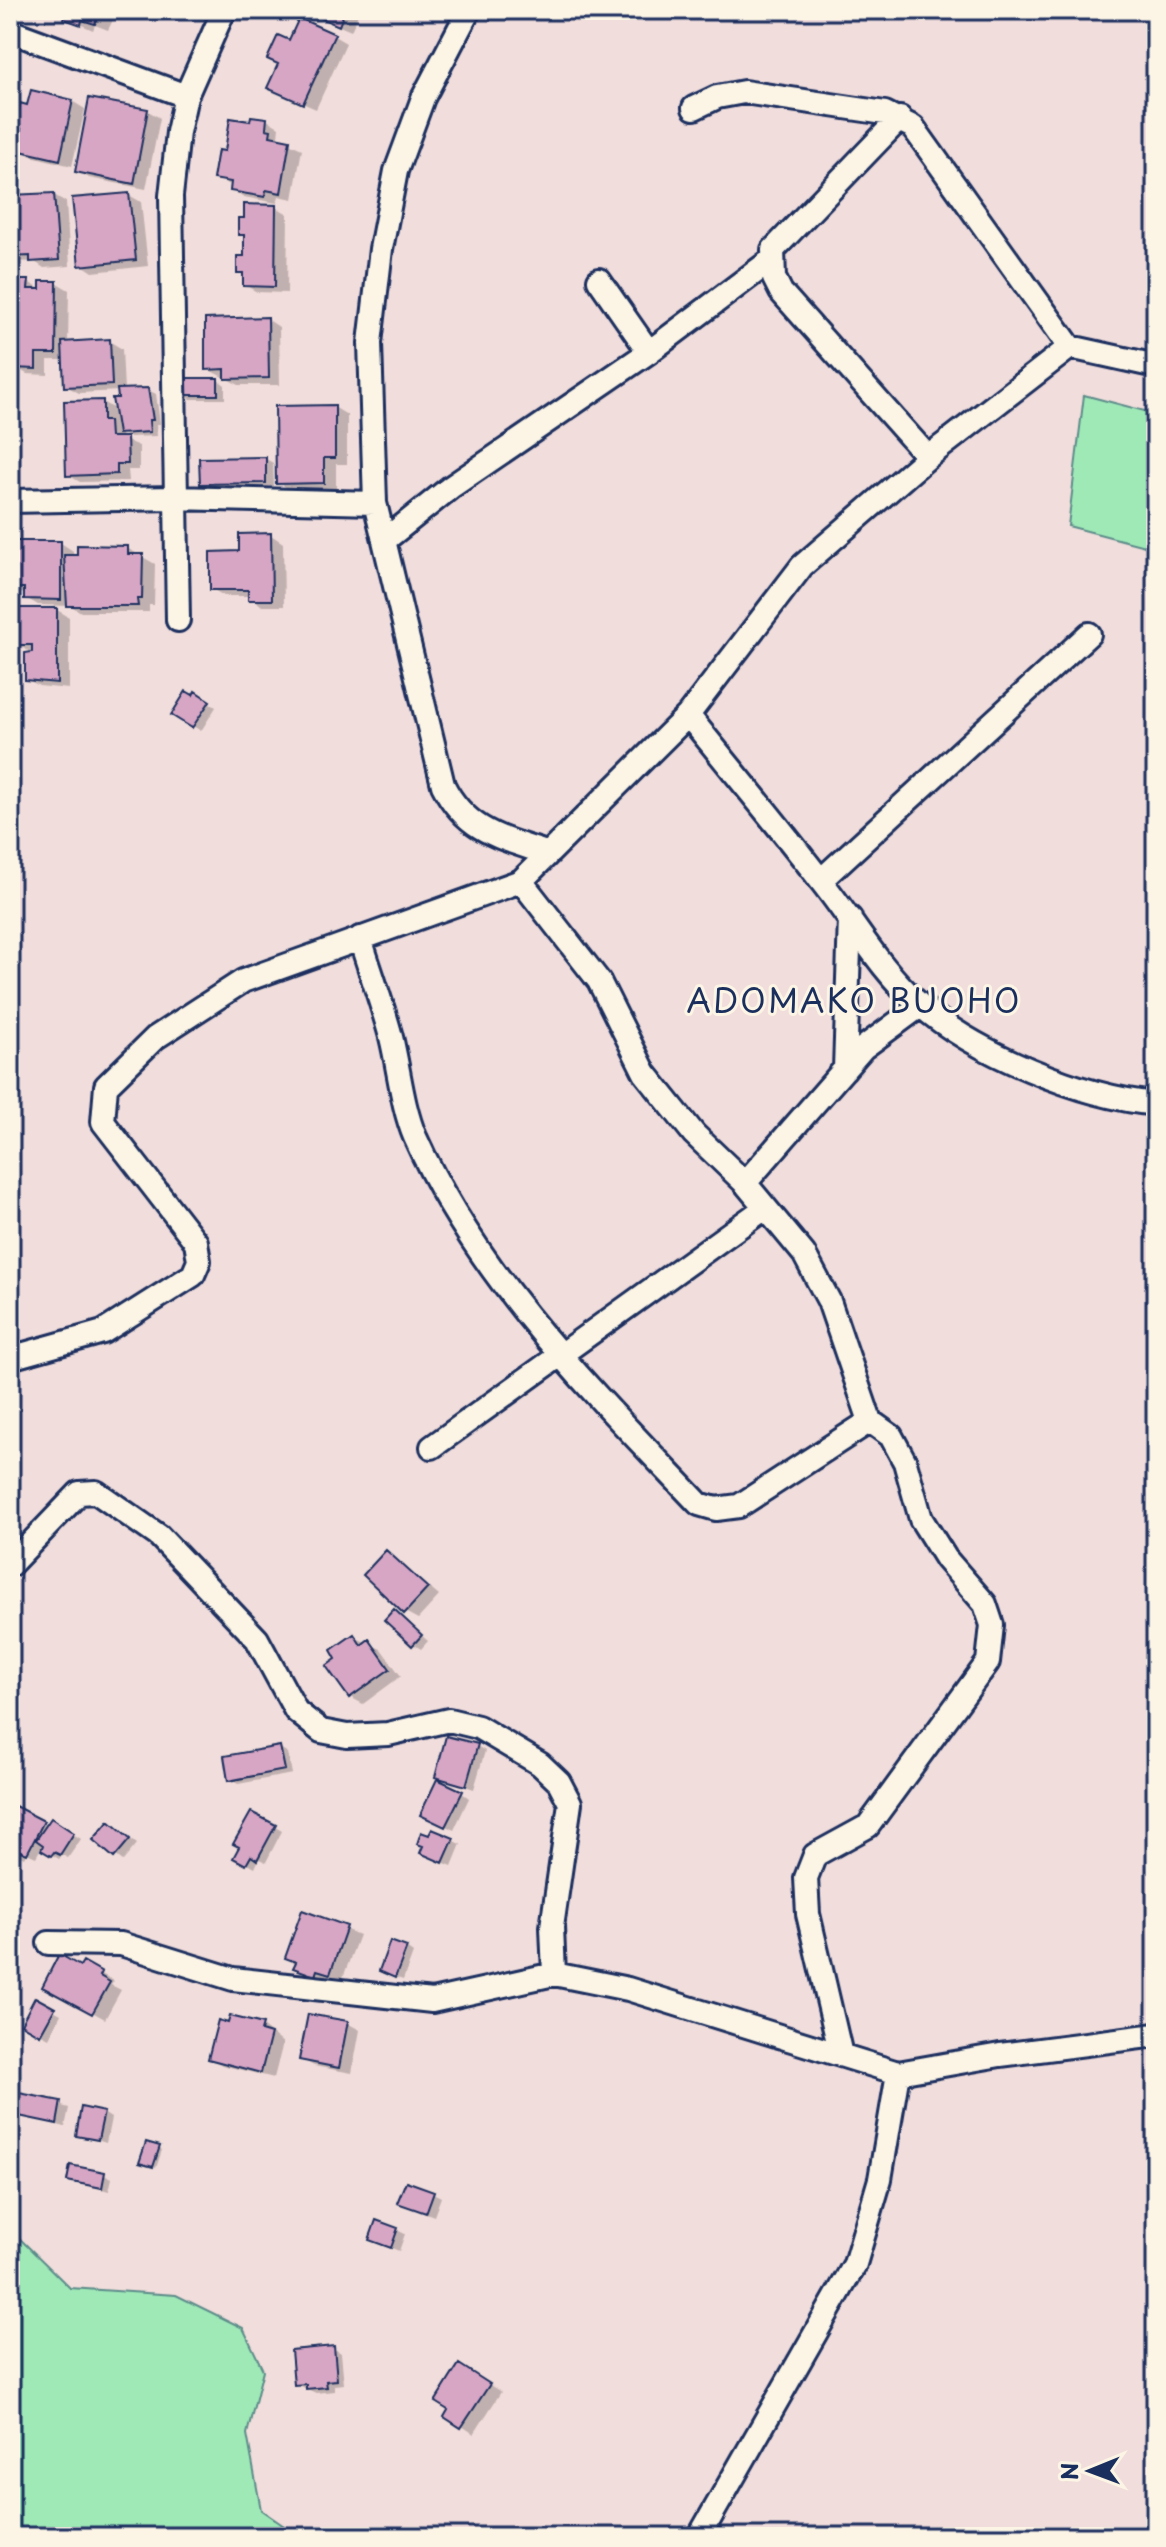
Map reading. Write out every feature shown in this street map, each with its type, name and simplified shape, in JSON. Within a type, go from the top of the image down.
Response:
[{"type":"street","points":[[178,620],[171,196],[178,132],[186,96],[224,10]]},
{"type":"street","points":[[469,10],[423,98],[396,171],[381,249],[370,343],[375,503],[443,785],[454,807],[476,826],[546,853]]},
{"type":"street","points":[[10,31],[186,96]]},
{"type":"street","points":[[694,108],[717,97],[744,92],[885,113],[900,118],[913,127],[1070,347],[1156,366]]},
{"type":"street","points":[[900,118],[773,250],[770,261],[781,292],[928,457]]},
{"type":"street","points":[[385,540],[451,487],[649,352],[770,261]]},
{"type":"street","points":[[599,280],[649,352]]},
{"type":"street","points":[[10,1358],[103,1332],[193,1275],[199,1261],[196,1242],[103,1122],[106,1086],[155,1038],[243,981],[521,881],[688,715],[802,566],[928,457],[1070,347]]},
{"type":"street","points":[[10,501],[175,498],[375,503]]},
{"type":"street","points":[[821,880],[1089,634]]},
{"type":"street","points":[[688,715],[821,880],[898,984],[920,1006],[972,1043],[1079,1088],[1120,1100],[1156,1104]]},
{"type":"street","points":[[521,881],[599,981],[645,1073],[694,1134],[745,1183],[804,1254],[829,1301],[870,1421],[891,1436],[905,1462],[921,1519],[946,1559],[985,1604],[992,1625],[988,1662],[868,1826],[815,1855],[806,1878],[808,1914],[841,2055]]},
{"type":"street","points":[[845,1069],[850,918]]},
{"type":"street","points":[[360,938],[390,1033],[414,1133],[452,1207],[491,1266],[557,1354],[699,1504],[716,1509],[739,1506],[870,1421]]},
{"type":"street","points":[[745,1183],[863,1048],[920,1006]]},
{"type":"street","points":[[432,1447],[557,1354],[765,1208]]},
{"type":"street","points":[[10,1565],[79,1493],[96,1492],[159,1536],[257,1639],[296,1711],[321,1731],[347,1736],[388,1734],[449,1720],[478,1727],[540,1764],[559,1782],[570,1803],[552,1927],[554,1974]]},
{"type":"street","points":[[49,1943],[121,1944],[233,1979],[432,2001],[554,1974],[628,1989],[898,2073],[1000,2055],[1156,2035]]},
{"type":"street","points":[[699,2537],[855,2264],[880,2179],[898,2073]]},
{"type":"green space","points":[[1084,395],[1156,414],[1156,549],[1068,526]]},
{"type":"green space","points":[[10,2229],[70,2288],[176,2295],[243,2328],[263,2370],[247,2434],[261,2510],[300,2537],[10,2537]]},
{"type":"building","points":[[67,10],[101,10],[95,24],[82,20],[81,25],[64,19]]},
{"type":"building","points":[[302,10],[345,10],[339,26]]},
{"type":"building","points":[[299,18],[335,34],[303,104],[267,88],[278,64],[267,59],[278,35],[289,40]]},
{"type":"building","points":[[31,90],[73,100],[60,160],[16,150],[21,129],[15,127],[20,103],[27,105]]},
{"type":"building","points":[[89,98],[148,109],[134,184],[75,172]]},
{"type":"building","points":[[251,116],[267,118],[266,129],[271,130],[270,136],[290,140],[281,193],[266,190],[265,197],[230,191],[231,182],[213,179],[218,150],[225,151],[230,118],[250,121]]},
{"type":"building","points":[[54,193],[59,260],[30,262],[30,256],[10,257],[10,195]]},
{"type":"building","points":[[129,193],[136,260],[79,266],[72,198]]},
{"type":"building","points":[[244,204],[276,205],[275,287],[243,286],[243,273],[237,273],[237,256],[244,256],[244,235],[238,235],[238,218],[244,218]]},
{"type":"building","points":[[10,280],[29,280],[28,289],[40,289],[40,281],[57,281],[56,354],[36,354],[36,369],[13,368]]},
{"type":"building","points":[[268,317],[269,378],[225,379],[225,369],[205,370],[205,319]]},
{"type":"building","points":[[110,339],[112,385],[64,387],[62,342]]},
{"type":"building","points":[[181,378],[218,378],[218,395],[181,395]]},
{"type":"building","points":[[148,388],[153,420],[149,420],[150,432],[118,434],[112,398],[118,398],[117,389]]},
{"type":"building","points":[[103,400],[103,421],[109,421],[110,437],[127,437],[128,464],[117,464],[117,474],[66,476],[64,401]]},
{"type":"building","points":[[335,405],[335,458],[324,458],[324,483],[276,484],[275,406]]},
{"type":"building","points":[[266,457],[266,483],[200,484],[199,458]]},
{"type":"building","points":[[271,533],[272,600],[248,600],[248,590],[210,590],[210,552],[239,551],[239,534]]},
{"type":"building","points":[[10,541],[61,541],[61,600],[24,599],[24,588],[10,588]]},
{"type":"building","points":[[77,545],[128,546],[128,554],[143,554],[142,599],[137,599],[138,606],[67,606],[64,555],[77,555]]},
{"type":"building","points":[[14,608],[57,608],[57,683],[25,680],[25,653],[32,652],[32,645],[14,645]]},
{"type":"building","points":[[186,691],[193,695],[195,691],[210,701],[192,728],[171,715]]},
{"type":"building","points":[[386,1550],[428,1588],[404,1614],[363,1575]]},
{"type":"building","points":[[394,1609],[422,1635],[412,1646],[384,1620]]},
{"type":"building","points":[[354,1634],[361,1645],[369,1639],[390,1669],[349,1698],[326,1666],[336,1659],[331,1650]]},
{"type":"building","points":[[446,1736],[478,1744],[466,1786],[435,1777]]},
{"type":"building","points":[[280,1746],[285,1770],[228,1781],[224,1756]]},
{"type":"building","points":[[437,1779],[463,1791],[445,1827],[420,1815]]},
{"type":"building","points":[[13,1805],[44,1821],[27,1854],[18,1850],[16,1856],[10,1853],[10,1811]]},
{"type":"building","points":[[251,1812],[276,1825],[257,1860],[251,1856],[246,1865],[233,1858],[239,1847],[233,1844]]},
{"type":"building","points":[[51,1818],[74,1833],[60,1855],[54,1852],[51,1856],[41,1850],[43,1845],[36,1840]]},
{"type":"building","points":[[109,1821],[130,1839],[114,1858],[93,1840]]},
{"type":"building","points":[[432,1829],[454,1838],[443,1863],[420,1853],[423,1846],[417,1844],[421,1832],[429,1835]]},
{"type":"building","points":[[302,1910],[347,1926],[330,1974],[317,1970],[315,1976],[293,1968],[296,1962],[285,1958]]},
{"type":"building","points":[[390,1941],[407,1947],[395,1978],[379,1971]]},
{"type":"building","points":[[59,1954],[80,1966],[83,1961],[102,1972],[100,1976],[110,1982],[92,2014],[42,1987]]},
{"type":"building","points":[[35,1997],[55,2008],[40,2035],[21,2024]]},
{"type":"building","points":[[308,2014],[348,2021],[339,2068],[299,2060]]},
{"type":"building","points":[[230,2016],[263,2024],[261,2031],[271,2034],[261,2073],[208,2059],[218,2020],[228,2023]]},
{"type":"building","points":[[19,2093],[61,2101],[57,2124],[14,2115]]},
{"type":"building","points":[[81,2107],[104,2112],[98,2140],[76,2136]]},
{"type":"building","points":[[146,2142],[160,2146],[153,2167],[139,2163]]},
{"type":"building","points":[[70,2165],[105,2172],[102,2188],[67,2181]]},
{"type":"building","points":[[406,2181],[434,2191],[426,2213],[397,2203]]},
{"type":"building","points":[[376,2220],[398,2228],[391,2248],[369,2240]]},
{"type":"building","points":[[334,2346],[337,2380],[326,2381],[327,2387],[306,2389],[306,2384],[294,2385],[291,2350]]},
{"type":"building","points":[[459,2364],[490,2384],[461,2428],[444,2417],[448,2410],[435,2402]]},
{"type":"district","name":"ADOMAKO BUOHO","points":[[854,1000]]}]
